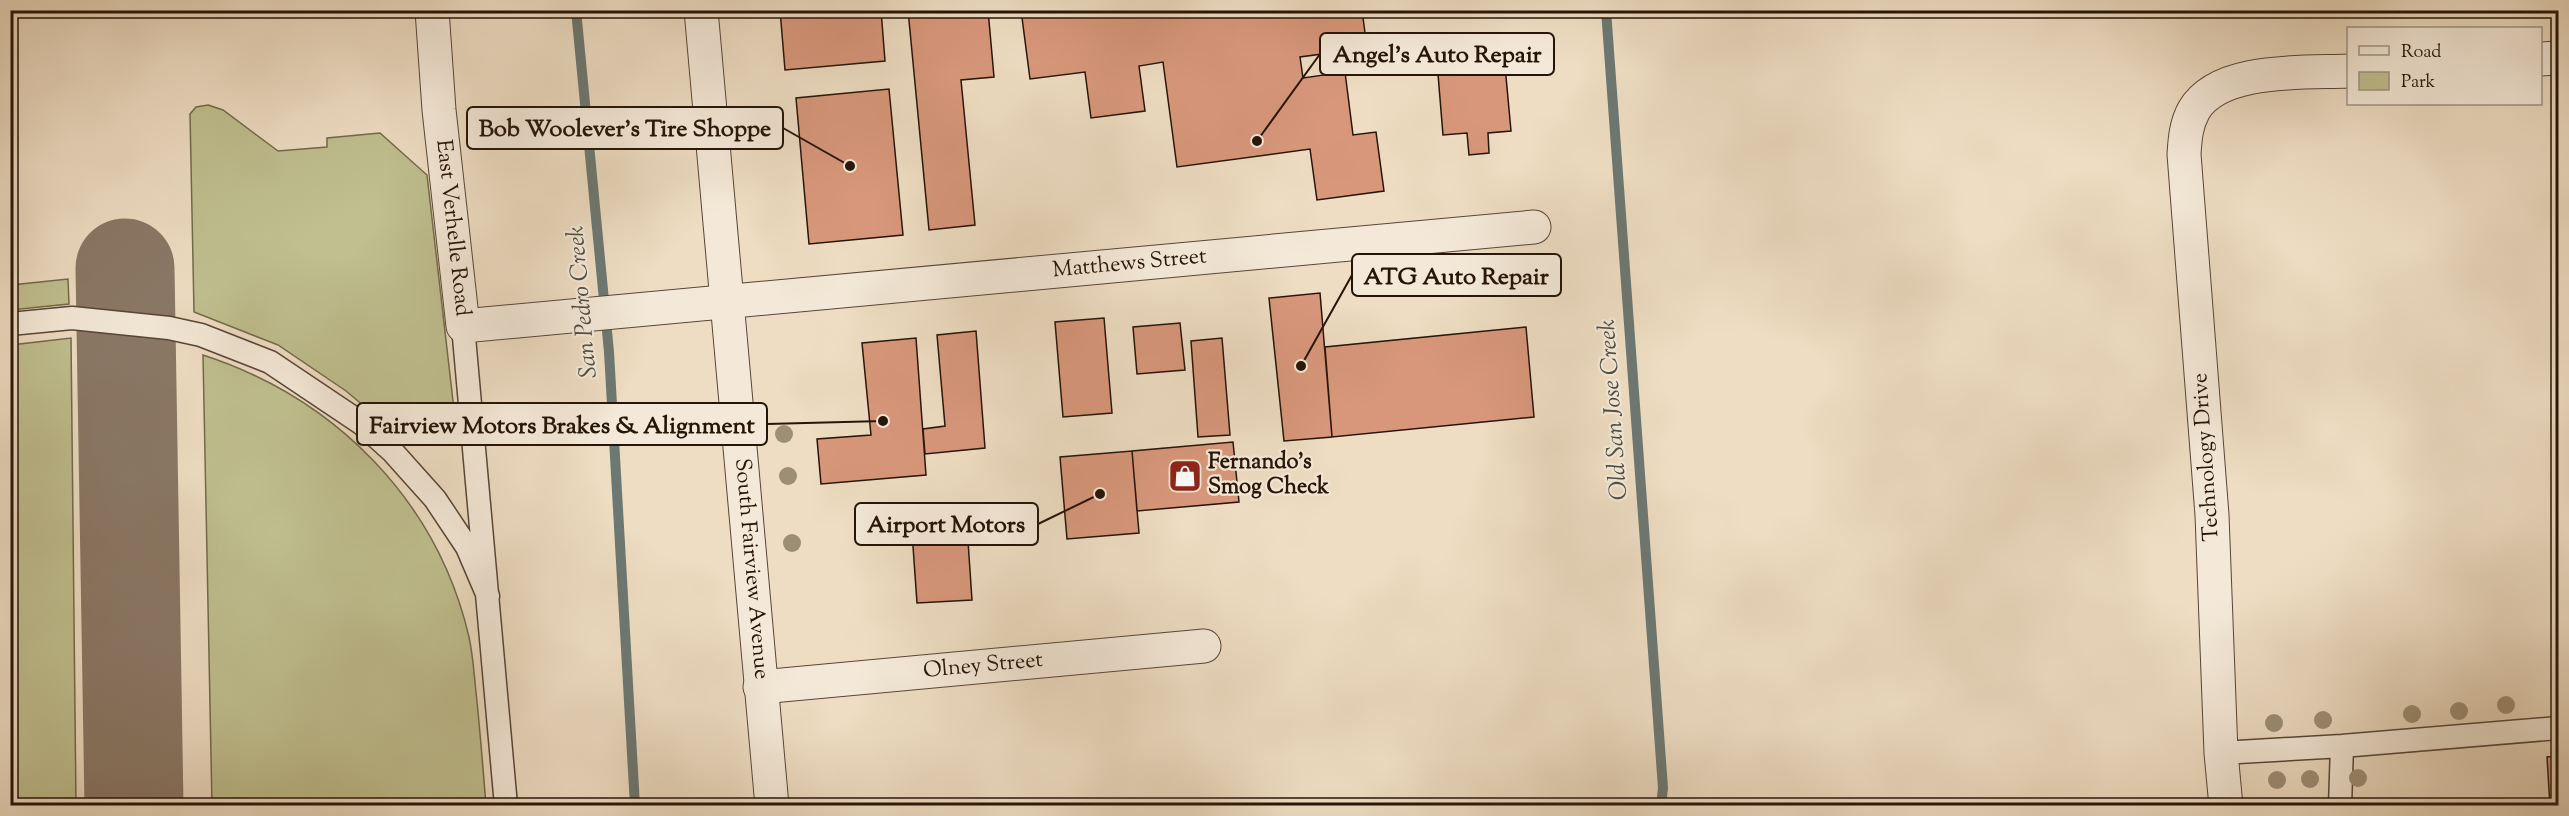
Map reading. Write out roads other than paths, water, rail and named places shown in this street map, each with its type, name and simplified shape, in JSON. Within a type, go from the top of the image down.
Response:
[{"type":"street","name":"East Verhelle Road","points":[[432,10],[439,110],[463,326],[725,302]]},
{"type":"street","name":"South Fairview Avenue","points":[[701,10],[725,302],[772,806]]},
{"type":"street","points":[[2542,59],[2559,58]]},
{"type":"street","name":"Technology Drive","points":[[2226,806],[2221,753],[2212,515],[2184,154],[2186,134],[2194,111],[2205,96],[2229,82],[2261,76],[2347,71]]},
{"type":"street","name":"Matthews Street","points":[[725,302],[1534,227]]},
{"type":"street","name":"Olney Street","points":[[760,687],[1204,646]]},
{"type":"lane","points":[[10,324],[72,318],[169,328],[230,345],[270,362],[361,423],[392,452],[435,499],[460,538],[488,596]]},
{"type":"lane","points":[[463,326],[506,806]]},
{"type":"lane","points":[[2221,753],[2342,746],[2559,728]]},
{"type":"lane","points":[[2340,806],[2342,746]]},
{"type":"waterway","name":"San Pedro Creek","points":[[576,10],[609,352],[635,806]]},
{"type":"waterway","name":"Old San Jose Creek","points":[[1606,10],[1663,788],[1661,806]]},
{"type":"place","name":"Angel's Auto Repair","points":[[1257,141]]},
{"type":"place","name":"Bob Woolever's Tire Shoppe","points":[[850,166]]},
{"type":"place","name":"ATG Auto Repair","points":[[1301,366]]},
{"type":"place","name":"Fairview Motors Brakes & Alignment","points":[[883,421]]},
{"type":"place","name":"Fernando's Smog Check","points":[[1185,476]]},
{"type":"place","name":"Airport Motors","points":[[1100,494]]}]
